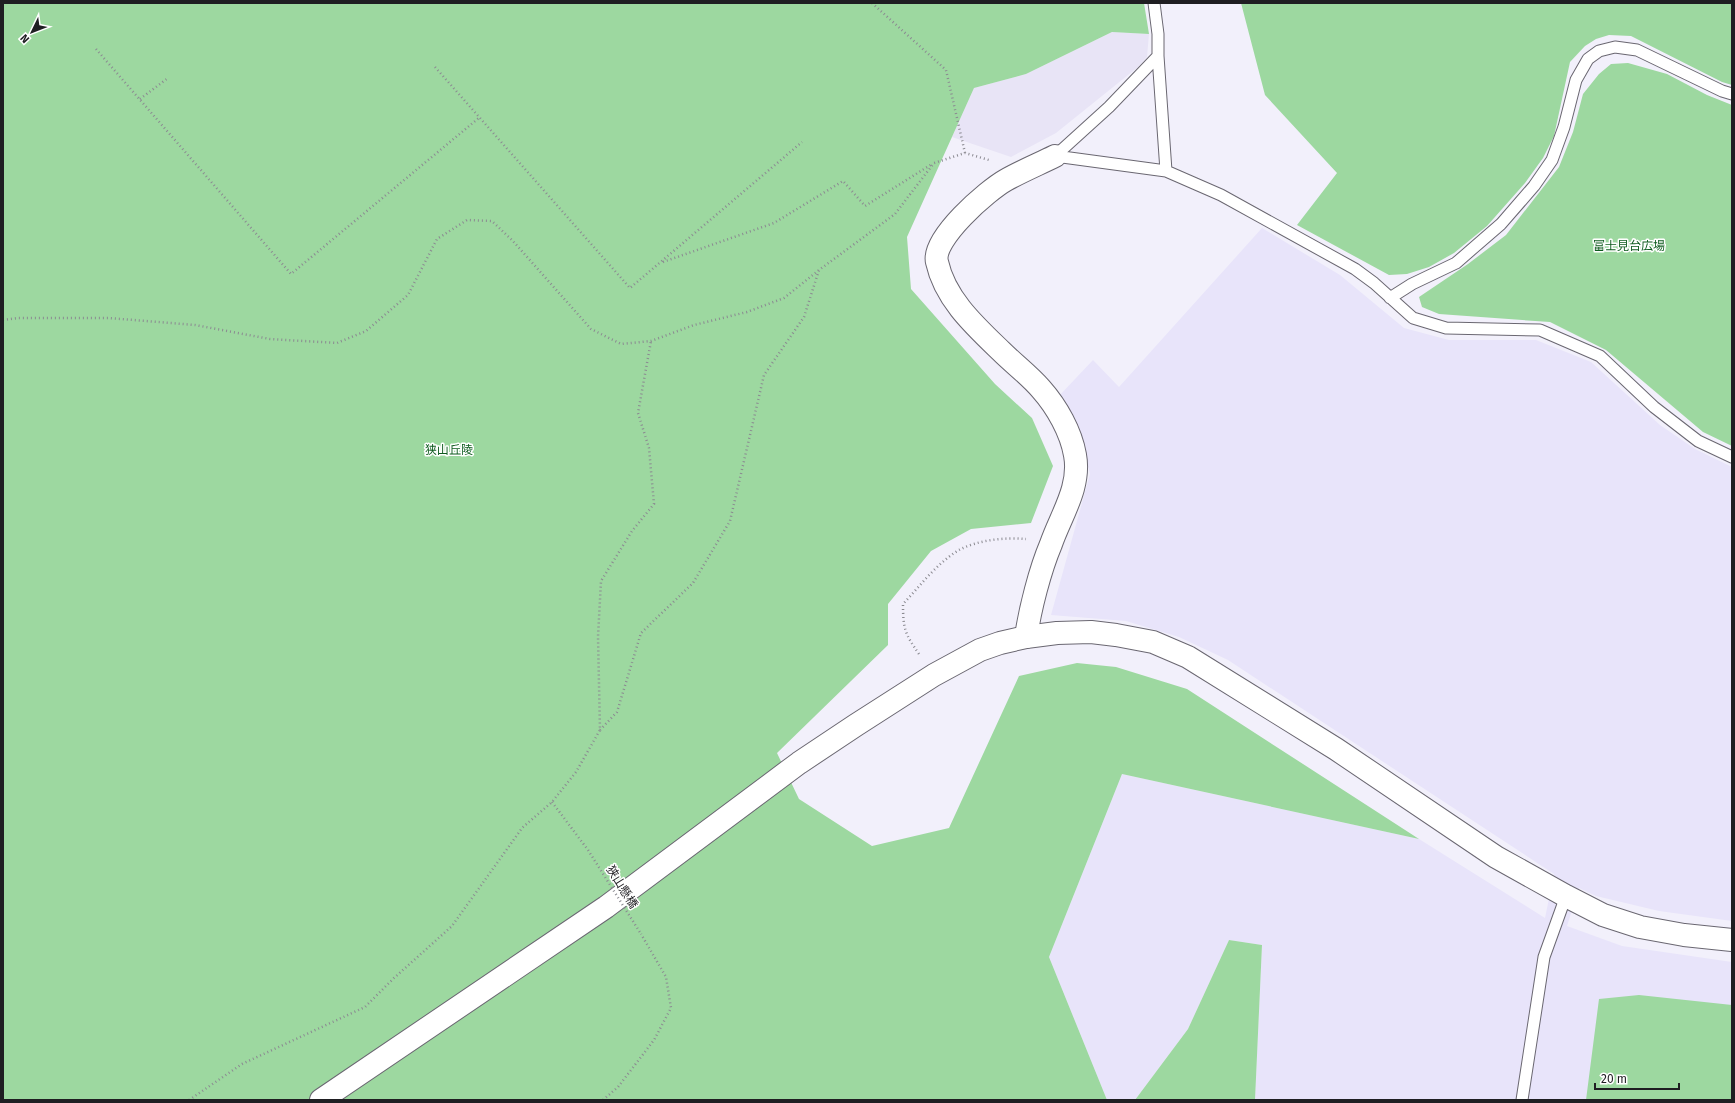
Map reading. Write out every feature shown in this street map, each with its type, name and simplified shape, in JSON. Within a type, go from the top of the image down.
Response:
[{"type":"street","points":[[1026,637],[1028,619],[1050,544],[1075,485],[1075,456],[1070,435],[1041,389],[960,309],[946,287],[936,261],[939,248],[950,230],[962,215],[1005,180],[1055,156]]},
{"type":"street","points":[[321,1100],[606,907],[799,763],[856,724],[934,675],[980,650],[1000,643],[1026,637],[1057,633],[1091,632],[1116,635],[1153,642],[1188,657],[1336,749],[1496,857],[1566,896],[1603,914],[1640,927],[1684,935],[1732,940]]},
{"type":"lane","points":[[1154,3],[1158,34],[1158,56],[1166,171]]},
{"type":"lane","points":[[1390,298],[1412,284],[1456,263],[1501,224],[1529,191],[1552,160],[1564,127],[1576,80],[1588,59],[1599,51],[1615,48],[1637,50],[1722,91],[1732,94]]},
{"type":"lane","points":[[1055,156],[1109,107],[1158,56]]},
{"type":"lane","points":[[1055,156],[1166,171],[1220,195],[1355,269],[1413,318],[1446,328],[1540,330],[1600,356],[1654,407],[1698,441],[1732,457]]},
{"type":"lane","points":[[1522,1100],[1544,956],[1566,896]]},
{"type":"path","points":[[872,3],[946,70],[965,153]]},
{"type":"path","points":[[96,49],[291,274],[480,117]]},
{"type":"path","points":[[435,66],[630,288],[802,142]]},
{"type":"path","points":[[140,99],[168,78]]},
{"type":"path","points":[[660,263],[774,222],[843,181],[865,206],[934,163],[965,153],[1023,172]]},
{"type":"path","points":[[3,320],[18,318],[109,318],[195,325],[270,339],[337,343],[366,331],[408,295],[437,239],[467,220],[492,221],[512,240],[592,329],[621,344],[651,341],[694,325],[747,312],[784,298],[819,270],[895,214],[934,163]]},
{"type":"path","points":[[189,1100],[242,1064],[365,1007],[394,978],[452,926],[522,828],[552,802],[576,772],[600,730],[617,712],[641,633],[693,583],[730,521],[764,375],[804,317],[819,270]]},
{"type":"path","points":[[600,730],[598,637],[601,581],[632,531],[654,504],[649,448],[638,413],[651,341]]},
{"type":"path","points":[[923,660],[909,639],[903,624],[903,604],[937,567],[959,550],[979,543],[1017,538],[1032,539],[1050,544]]},
{"type":"path","name":"狭山懸橋","points":[[552,802],[588,850],[666,976],[671,1008],[654,1040],[618,1087],[603,1100]]},
{"type":"shaded area","points":[[1112,32],[1149,34],[1147,57],[1138,67],[1056,133],[1011,157],[952,137],[974,88],[1026,74]]},
{"type":"shaded area","points":[[1262,228],[1340,275],[1404,328],[1449,340],[1536,340],[1591,362],[1660,425],[1695,449],[1732,467],[1732,921],[1659,911],[1596,896],[1579,888],[1567,926],[1622,946],[1732,962],[1732,1100],[1255,1100],[1262,945],[1229,940],[1188,1029],[1135,1100],[1107,1100],[1049,957],[1122,774],[1419,839],[1545,918],[1554,874],[1228,660],[1179,637],[1126,621],[1051,615],[1090,474],[1079,431],[1058,397],[1093,360],[1119,387]]},
{"type":"green space","name":"狭山丘陵","points":[[3,3],[1144,3],[1149,34],[1112,32],[1026,74],[974,88],[907,237],[911,289],[995,384],[1032,418],[1053,466],[1031,523],[971,529],[931,551],[888,604],[888,645],[777,753],[799,799],[872,846],[949,828],[1019,676],[1077,663],[1116,667],[1187,689],[1419,839],[1122,774],[1049,957],[1107,1100],[3,1100]]},
{"type":"green space","points":[[1241,3],[1732,3],[1732,85],[1722,82],[1631,36],[1609,35],[1596,39],[1585,46],[1570,62],[1554,136],[1543,158],[1525,183],[1487,226],[1454,253],[1429,267],[1407,274],[1389,275],[1297,225],[1337,173],[1265,95]]},
{"type":"green space","name":"富士見台広場","points":[[1628,63],[1667,74],[1707,95],[1732,105],[1732,446],[1703,432],[1606,350],[1550,322],[1439,314],[1422,307],[1419,297],[1468,264],[1506,235],[1559,167],[1573,132],[1583,94],[1599,74],[1611,64]]},
{"type":"green space","points":[[1229,940],[1262,945],[1255,1100],[1135,1100],[1188,1029]]},
{"type":"green space","points":[[1639,995],[1732,1005],[1732,1100],[1586,1100],[1599,999]]}]
